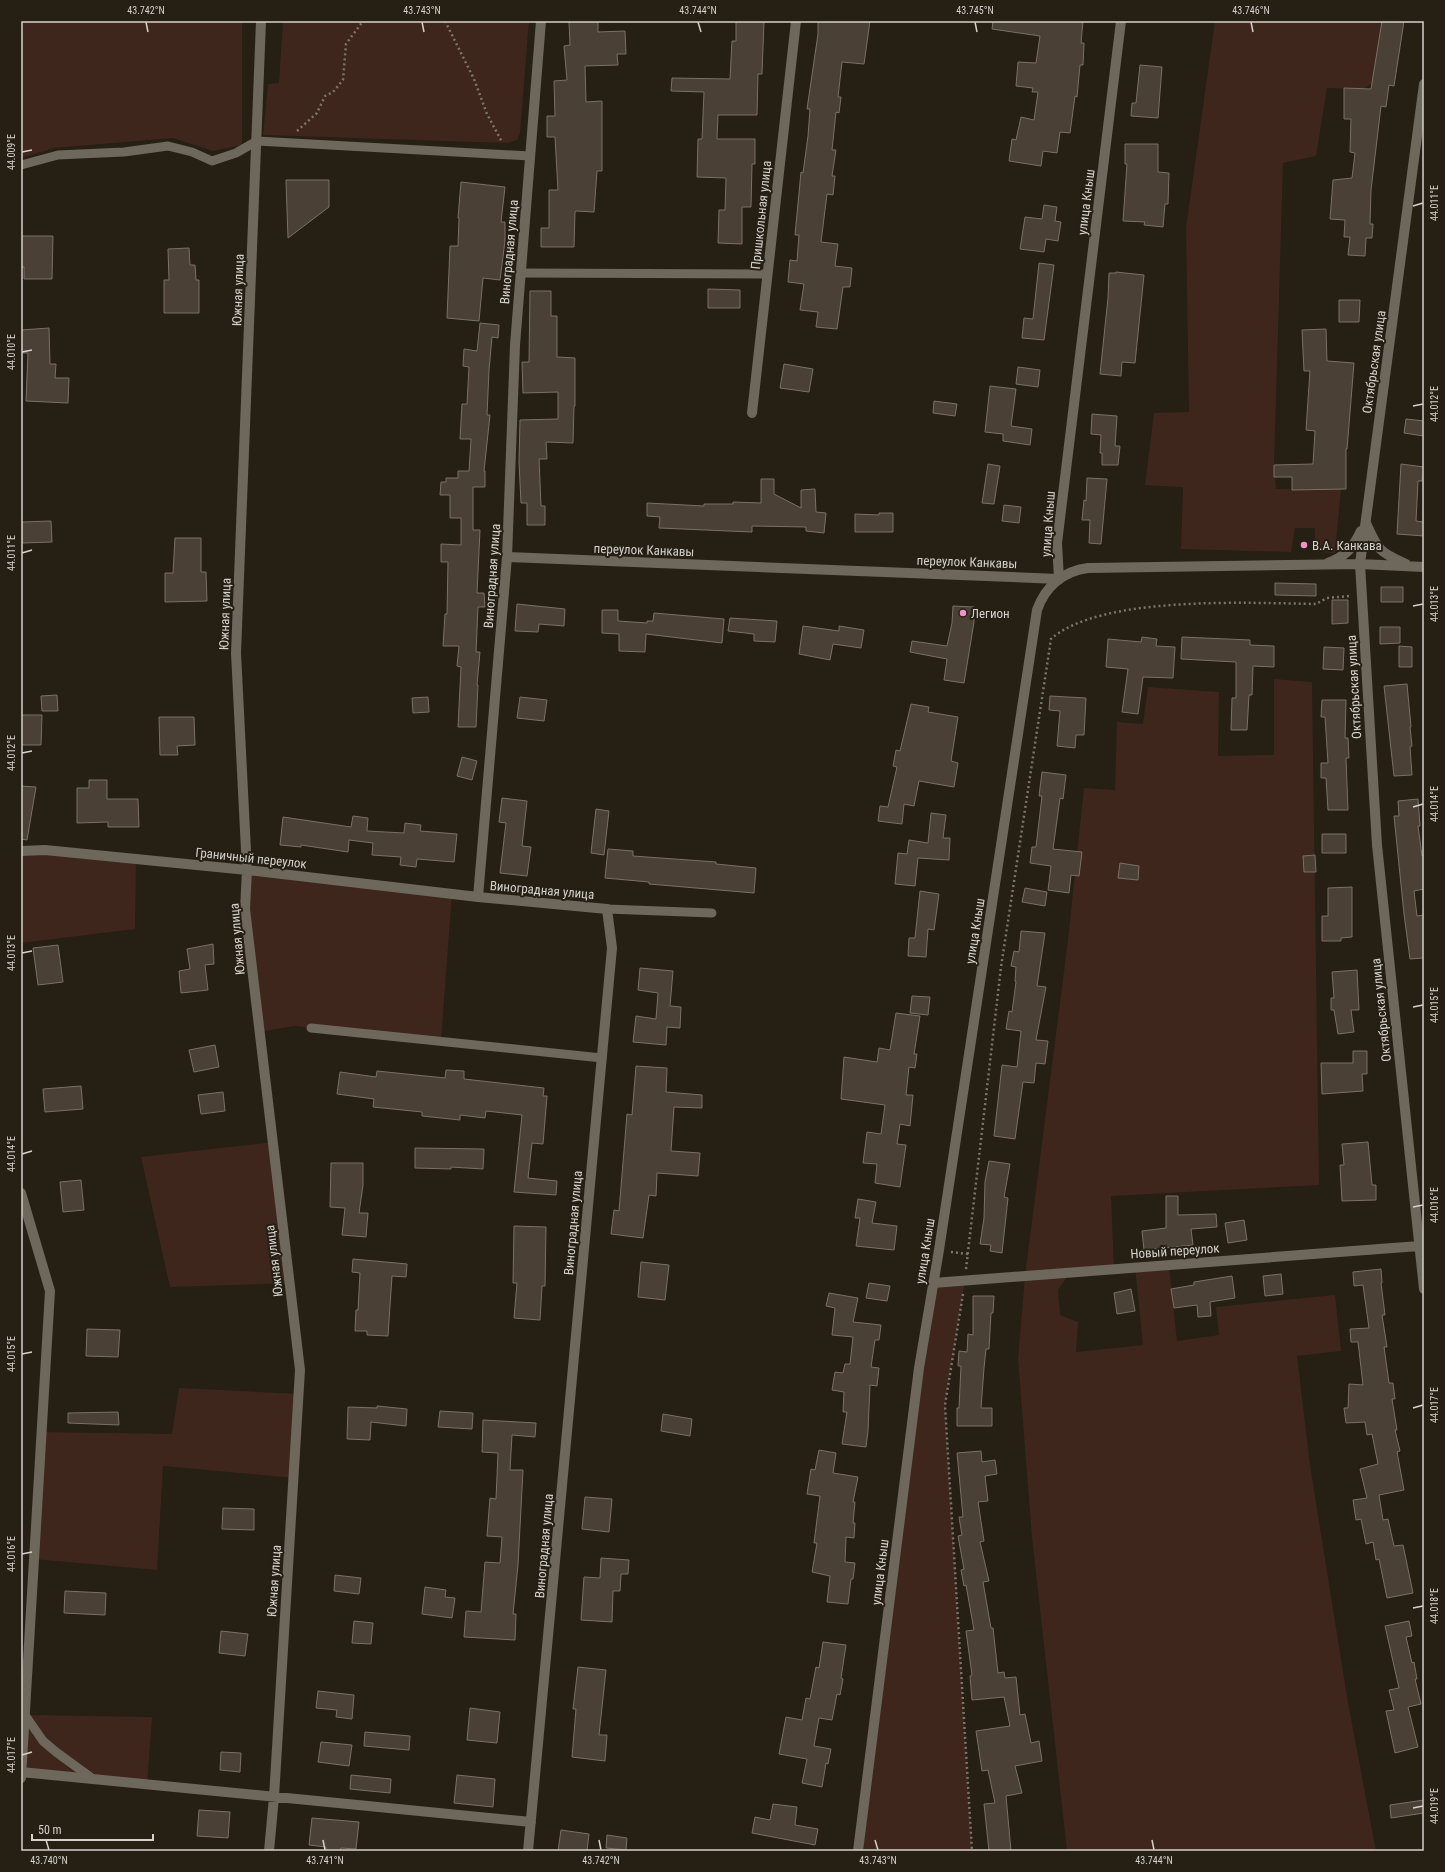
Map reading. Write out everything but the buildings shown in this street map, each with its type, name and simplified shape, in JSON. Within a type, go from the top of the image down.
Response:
[{"type":"street","name":"Южная улица","points":[[261,21],[236,653],[247,870],[245,909],[300,1370],[274,1797],[269,1851]]},
{"type":"street","name":"Виноградная улица","points":[[528,1851],[612,948],[607,908],[478,897],[507,557],[515,345],[541,21]]},
{"type":"street","name":"Пришкольная улица","points":[[752,413],[796,21]]},
{"type":"street","name":"улица Кныш","points":[[858,1851],[919,1368],[1037,610],[1046,591],[1059,579],[1057,543],[1121,21]]},
{"type":"street","name":"Октябрьская улица","points":[[1424,84],[1360,564],[1377,845],[1424,1289]]},
{"type":"street","points":[[1323,565],[1345,555],[1357,539],[1365,522]]},
{"type":"street","points":[[1365,522],[1375,544],[1385,555],[1411,566]]},
{"type":"street","name":"переулок Канкавы","points":[[507,557],[1059,579],[1073,571],[1088,568],[1360,564],[1424,567]]},
{"type":"street","name":"Граничный переулок","points":[[21,851],[45,850],[247,870],[478,897]]},
{"type":"street","points":[[21,1193],[50,1291],[23,1718],[21,1774],[93,1779],[531,1822]]},
{"type":"street","name":"Новый переулок","points":[[933,1283],[1419,1246]]},
{"type":"lane","points":[[21,165],[58,155],[124,152],[168,146],[192,152],[212,161],[236,153],[256,141],[530,156]]},
{"type":"lane","points":[[521,273],[767,274]]},
{"type":"lane","points":[[607,908],[712,913]]},
{"type":"lane","points":[[311,1028],[602,1058]]},
{"type":"lane","points":[[23,1718],[43,1741],[93,1779]]},
{"type":"path","points":[[285,142],[317,113],[325,96],[333,92],[343,80],[346,44],[363,21]]},
{"type":"path","points":[[446,21],[474,79],[487,114],[509,155]]},
{"type":"path","points":[[972,1851],[945,1405],[965,1280],[1001,967],[1051,639],[1060,631],[1080,621],[1132,609],[1209,603],[1316,604],[1327,598],[1362,596]]},
{"type":"shaded area","points":[[23,21],[242,21],[242,145],[213,151],[173,138],[54,148],[21,158],[21,47]]},
{"type":"shaded area","points":[[283,21],[529,21],[520,133],[517,140],[508,143],[263,135],[268,84],[279,83]]},
{"type":"shaded area","points":[[1215,21],[1382,21],[1372,83],[1364,89],[1327,88],[1316,156],[1283,163],[1274,465],[1276,489],[1341,489],[1335,553],[1315,552],[1315,528],[1295,528],[1291,552],[1181,549],[1183,487],[1145,485],[1154,413],[1189,412],[1186,228]]},
{"type":"shaded area","points":[[1274,679],[1312,682],[1319,1185],[1111,1196],[1114,1269],[1070,1273],[1058,1290],[1060,1315],[1078,1322],[1076,1352],[1143,1345],[1135,1267],[1169,1265],[1177,1341],[1219,1335],[1216,1307],[1335,1295],[1341,1351],[1297,1356],[1310,1465],[1348,1703],[1376,1851],[1067,1851],[1032,1537],[1018,1359],[1025,1276],[1068,940],[1084,788],[1115,790],[1117,722],[1143,724],[1148,687],[1219,692],[1218,756],[1274,755]]},
{"type":"shaded area","points":[[21,851],[136,859],[135,929],[21,943]]},
{"type":"shaded area","points":[[247,870],[452,894],[441,1041],[294,1026],[260,1032],[245,909]]},
{"type":"shaded area","points":[[273,1142],[290,1283],[170,1287],[141,1157]]},
{"type":"shaded area","points":[[965,1281],[945,1405],[972,1851],[858,1851],[933,1283]]},
{"type":"shaded area","points":[[179,1388],[299,1394],[294,1478],[163,1466],[157,1570],[34,1559],[41,1432],[172,1434]]},
{"type":"shaded area","points":[[25,1715],[152,1717],[147,1784],[21,1772]]},
{"type":"place","name":"В.А. Канкава","points":[[1304,545]]},
{"type":"place","name":"Легион","points":[[963,613]]}]
